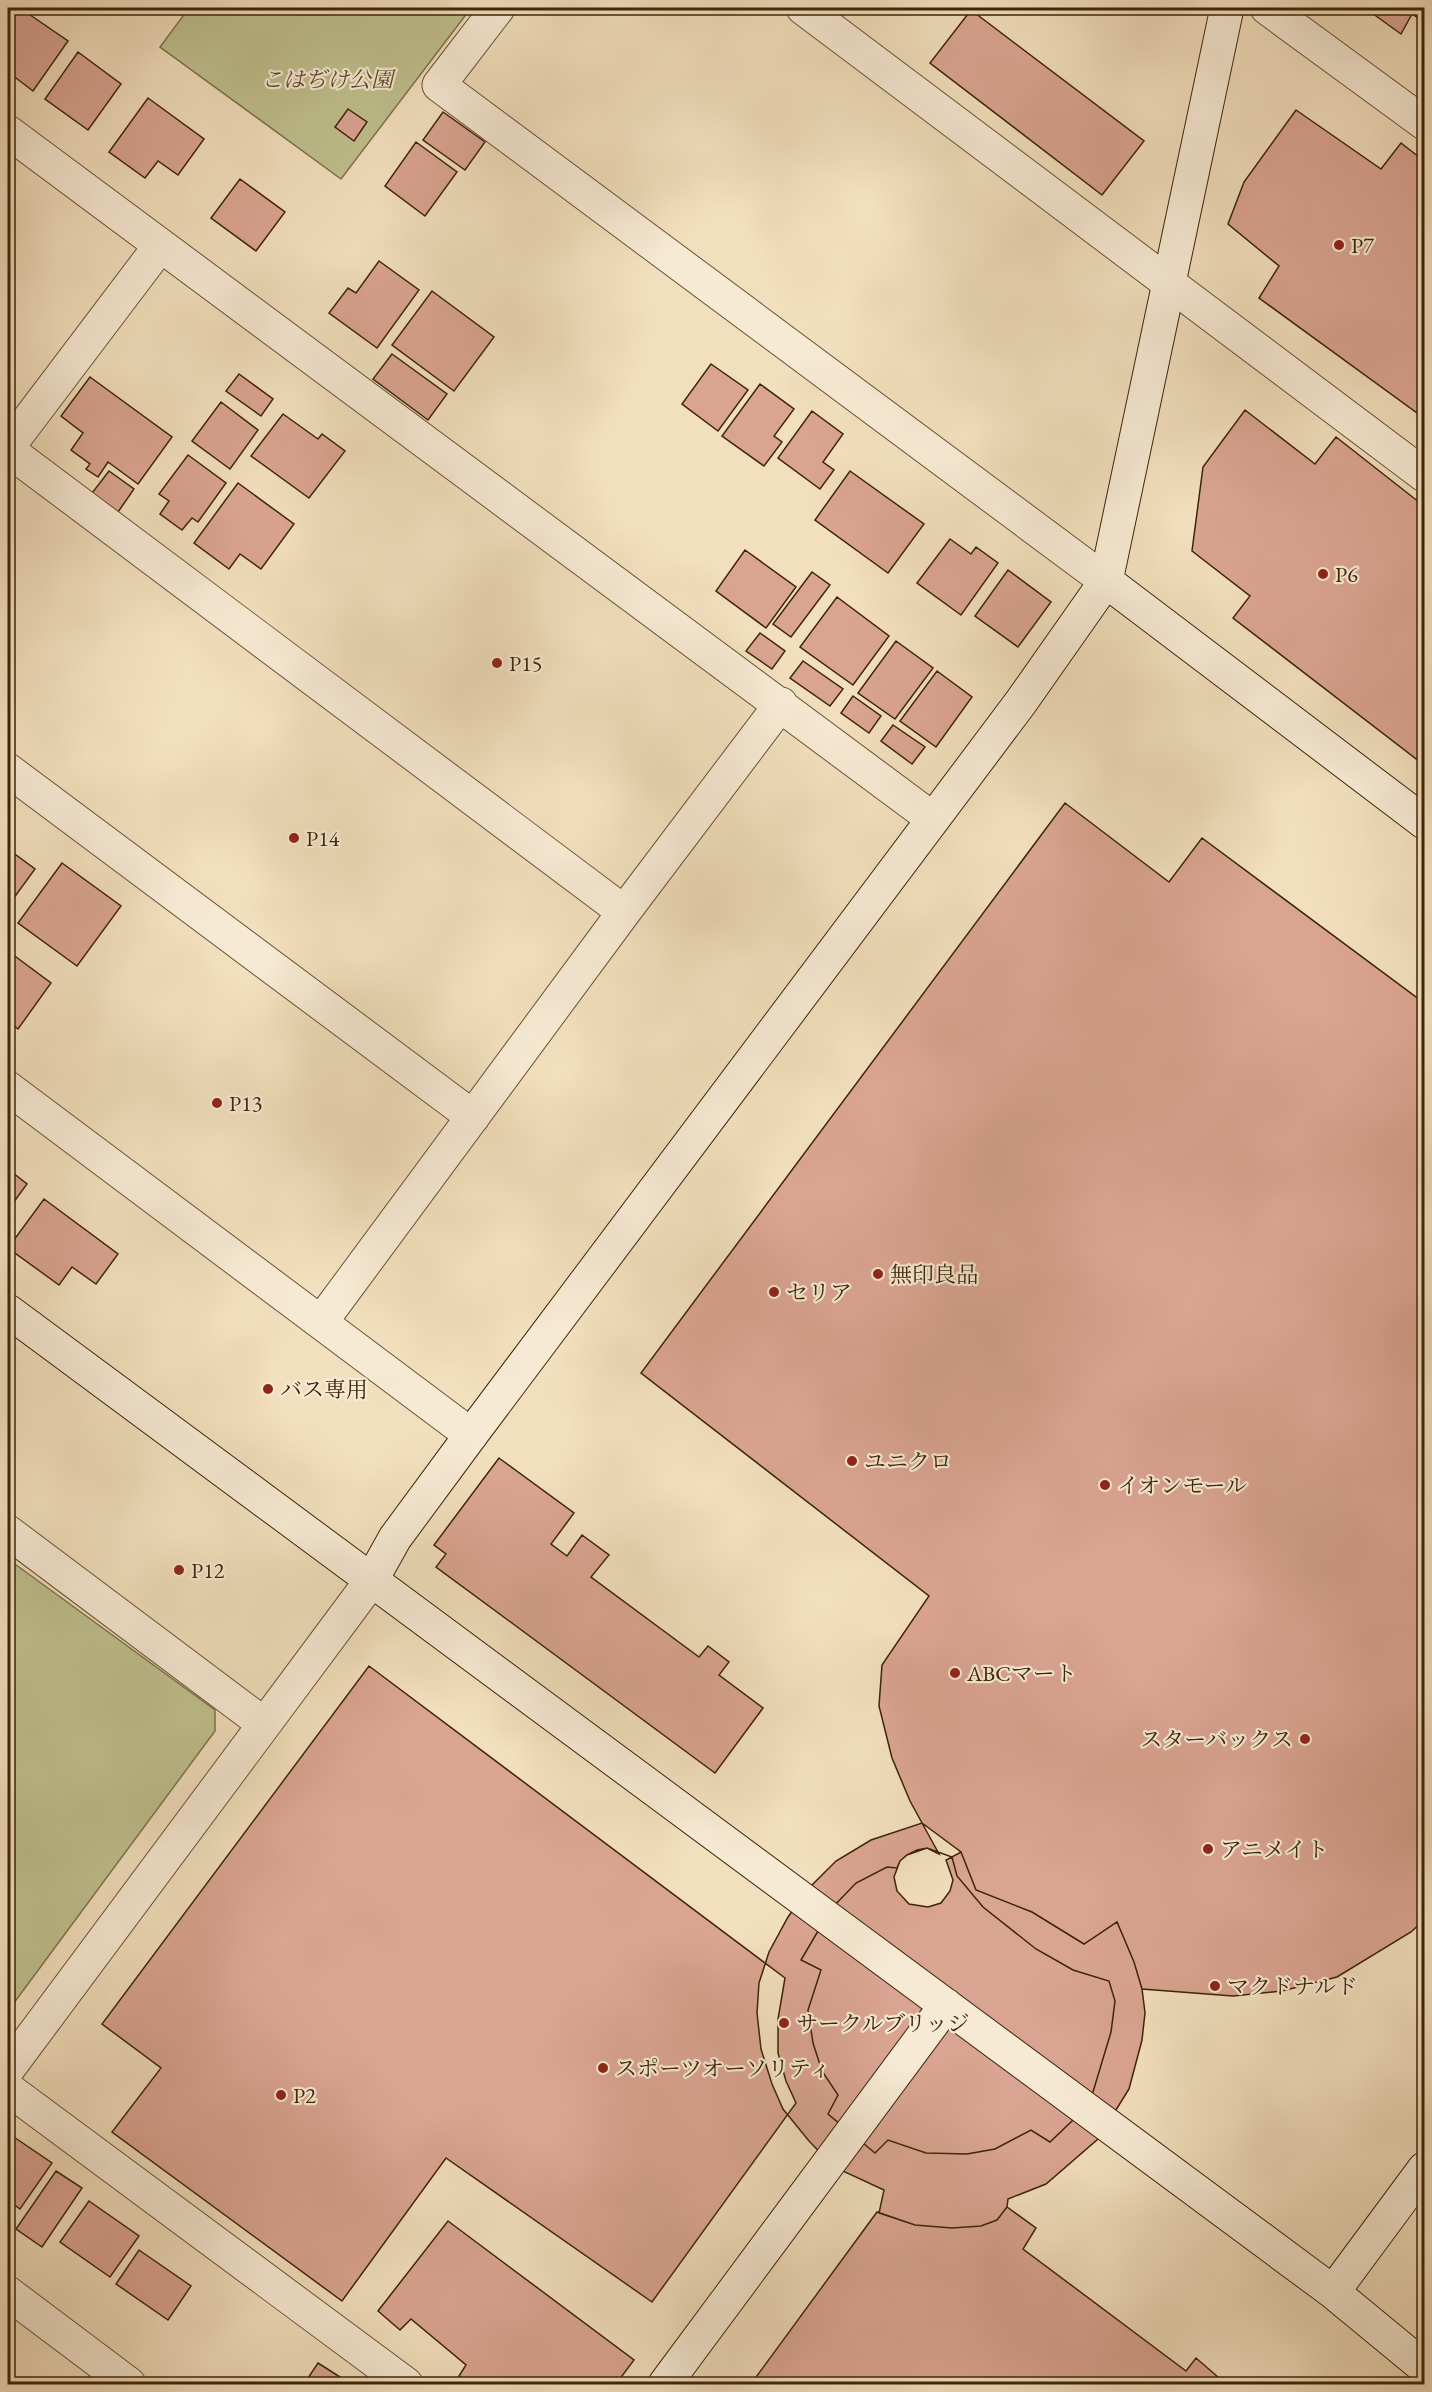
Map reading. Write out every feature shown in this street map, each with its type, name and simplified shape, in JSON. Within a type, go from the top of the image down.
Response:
[{"type":"street","points":[[498,8],[439,85],[1106,581],[1425,822]]},
{"type":"street","points":[[803,8],[1425,475]]},
{"type":"street","points":[[8,2069],[371,1581],[395,1538],[471,1435],[1021,702],[1106,581],[1227,8]]},
{"type":"street","points":[[1268,8],[1425,123]]},
{"type":"street","points":[[8,132],[933,819]]},
{"type":"street","points":[[160,246],[8,448],[624,912]]},
{"type":"street","points":[[321,1322],[624,912],[781,705]]},
{"type":"street","points":[[8,770],[473,1118]]},
{"type":"street","points":[[8,1088],[471,1435]]},
{"type":"street","points":[[8,1311],[1333,2292],[1425,2367]]},
{"type":"street","points":[[8,1532],[264,1724]]},
{"type":"street","points":[[665,2385],[946,2005]]},
{"type":"street","points":[[8,2089],[406,2385]]},
{"type":"street","points":[[1333,2292],[1425,2169]]},
{"type":"street","points":[[8,2293],[129,2385]]},
{"type":"green space","name":"こはぢけ公園","points":[[189,8],[471,8],[341,179],[160,47]]},
{"type":"green space","points":[[8,1559],[215,1710],[215,1731],[8,2011]]},
{"type":"building","points":[[20,8],[68,41],[33,91],[8,72],[8,24]]},
{"type":"building","points":[[1365,8],[1424,8],[1424,22],[1412,14],[1401,34]]},
{"type":"building","points":[[971,10],[1144,141],[1102,195],[930,63]]},
{"type":"building","points":[[78,52],[121,84],[88,130],[45,99]]},
{"type":"building","points":[[148,98],[204,139],[178,175],[158,161],[145,178],[109,152]]},
{"type":"building","points":[[348,109],[367,122],[354,141],[335,127]]},
{"type":"building","name":"P7","points":[[1296,110],[1381,169],[1401,143],[1424,161],[1424,418],[1259,298],[1279,266],[1228,224],[1244,182]]},
{"type":"building","points":[[443,112],[485,142],[465,170],[423,140]]},
{"type":"building","points":[[416,142],[457,172],[425,216],[385,186]]},
{"type":"building","points":[[240,179],[285,212],[256,251],[211,218]]},
{"type":"building","points":[[379,261],[419,290],[377,348],[329,313],[348,288],[356,293]]},
{"type":"building","points":[[432,291],[494,337],[454,391],[392,345]]},
{"type":"building","points":[[392,354],[447,394],[428,420],[373,379]]},
{"type":"building","points":[[711,364],[748,390],[718,431],[682,404]]},
{"type":"building","points":[[239,374],[273,399],[261,416],[226,391]]},
{"type":"building","points":[[90,377],[172,437],[138,484],[108,462],[98,477],[86,469],[90,464],[71,450],[83,433],[61,416]]},
{"type":"building","points":[[760,384],[794,409],[774,436],[782,442],[764,466],[722,436]]},
{"type":"building","points":[[221,402],[258,430],[230,469],[192,441]]},
{"type":"building","name":"P6","points":[[1245,410],[1315,464],[1336,437],[1424,506],[1424,765],[1233,618],[1250,596],[1192,551],[1203,467]]},
{"type":"building","points":[[812,411],[843,434],[823,462],[834,470],[820,489],[778,458]]},
{"type":"building","points":[[283,414],[318,439],[322,434],[345,451],[309,498],[251,456]]},
{"type":"building","points":[[188,455],[226,483],[198,522],[192,518],[182,530],[160,514],[169,501],[159,494]]},
{"type":"building","points":[[109,471],[134,489],[118,512],[92,493]]},
{"type":"building","points":[[850,471],[924,524],[888,573],[815,520]]},
{"type":"building","points":[[238,483],[294,524],[261,569],[240,554],[229,569],[194,543]]},
{"type":"building","points":[[950,539],[971,554],[976,547],[998,563],[961,615],[917,583]]},
{"type":"building","points":[[745,550],[796,587],[766,628],[716,591]]},
{"type":"building","points":[[1008,570],[1051,602],[1018,647],[975,616]]},
{"type":"building","points":[[812,572],[830,585],[791,637],[773,624]]},
{"type":"building","points":[[837,597],[889,636],[853,685],[800,647]]},
{"type":"building","points":[[760,633],[785,651],[772,669],[746,651]]},
{"type":"building","points":[[896,641],[933,668],[895,719],[858,693]]},
{"type":"building","points":[[803,661],[843,689],[830,706],[790,678]]},
{"type":"building","points":[[937,671],[972,697],[936,747],[900,721]]},
{"type":"building","points":[[853,696],[881,716],[869,733],[841,713]]},
{"type":"building","points":[[893,725],[925,747],[912,764],[881,741]]},
{"type":"building","name":"イオンモール","points":[[1065,803],[1169,882],[1202,838],[1424,1003],[1424,1920],[1411,1932],[1337,1977],[1282,1991],[1233,1996],[1142,1989],[1134,1962],[1117,1922],[1084,1944],[1032,1912],[976,1890],[961,1852],[946,1860],[953,1880],[950,1891],[941,1903],[928,1907],[909,1904],[897,1891],[894,1877],[900,1861],[917,1850],[927,1848],[939,1854],[910,1801],[892,1758],[879,1706],[882,1665],[929,1596],[641,1373]]},
{"type":"building","points":[[8,849],[35,869],[8,906]]},
{"type":"building","points":[[62,863],[121,906],[77,966],[18,923]]},
{"type":"building","points":[[8,951],[51,983],[18,1029],[8,1021]]},
{"type":"building","points":[[8,1169],[27,1184],[8,1210]]},
{"type":"building","points":[[44,1199],[118,1254],[96,1284],[72,1267],[59,1285],[8,1248]]},
{"type":"building","points":[[499,1458],[574,1513],[551,1544],[567,1556],[582,1535],[609,1555],[591,1577],[699,1657],[708,1646],[729,1662],[719,1675],[763,1708],[715,1773],[436,1567],[446,1554],[434,1545]]},
{"type":"building","points":[[369,1666],[785,1978],[778,2019],[778,2053],[786,2081],[796,2103],[652,2302],[446,2158],[342,2301],[112,2132],[161,2068],[102,2024]]},
{"type":"building","name":"サークルブリッジ","points":[[922,1823],[961,1852],[976,1890],[1032,1912],[1084,1944],[1117,1922],[1134,1962],[1142,1989],[1145,2013],[1142,2040],[1129,2089],[1098,2139],[1046,2184],[1008,2199],[1007,2207],[997,2220],[981,2226],[952,2228],[915,2225],[879,2213],[884,2190],[834,2167],[809,2141],[783,2109],[761,2049],[757,2013],[759,1983],[769,1952],[788,1917],[809,1888],[836,1861],[871,1840]],"holes":[[[927,1848],[952,1857],[957,1876],[983,1907],[1036,1949],[1073,1970],[1109,1981],[1115,2001],[1111,2032],[1093,2092],[1072,2121],[1050,2142],[1031,2130],[995,2149],[967,2154],[926,2153],[888,2140],[875,2153],[828,2114],[838,2095],[822,2071],[813,2043],[808,2010],[821,1970],[801,1960],[831,1909],[856,1883],[887,1867],[897,1868],[900,1861],[907,1855]]]},
{"type":"building","points":[[927,1848],[952,1857],[957,1876],[983,1907],[1036,1949],[1073,1970],[1109,1981],[1115,2001],[1111,2032],[1093,2092],[1072,2121],[1050,2142],[1031,2130],[995,2149],[967,2154],[926,2153],[888,2140],[875,2153],[828,2114],[838,2095],[822,2071],[813,2043],[808,2010],[821,1970],[801,1960],[831,1909],[856,1883],[887,1867],[897,1868],[900,1861],[907,1855]]},
{"type":"building","points":[[8,2133],[52,2163],[20,2209],[8,2200]]},
{"type":"building","points":[[56,2171],[82,2188],[42,2247],[16,2229]]},
{"type":"building","points":[[89,2201],[139,2236],[110,2277],[60,2242]]},
{"type":"building","points":[[1007,2207],[1036,2228],[1023,2249],[1186,2371],[1196,2358],[1226,2384],[751,2384],[877,2212],[915,2225],[952,2228],[981,2226],[997,2220]]},
{"type":"building","points":[[448,2221],[634,2360],[616,2384],[470,2384],[459,2376],[466,2365],[411,2319],[400,2330],[378,2311]]},
{"type":"building","points":[[139,2250],[191,2286],[168,2320],[116,2284]]},
{"type":"building","points":[[318,2363],[351,2384],[304,2384]]},
{"type":"place","name":"P7","points":[[1339,245]]},
{"type":"place","name":"P6","points":[[1323,574]]},
{"type":"place","name":"P15","points":[[497,663]]},
{"type":"place","name":"P14","points":[[294,838]]},
{"type":"place","name":"P13","points":[[217,1103]]},
{"type":"place","name":"無印良品","points":[[878,1274]]},
{"type":"place","name":"セリア","points":[[774,1292]]},
{"type":"place","name":"バス専用","points":[[268,1389]]},
{"type":"place","name":"ユニクロ","points":[[852,1461]]},
{"type":"place","name":"イオンモール","points":[[1105,1485]]},
{"type":"place","name":"P12","points":[[179,1570]]},
{"type":"place","name":"ABCマート","points":[[955,1673]]},
{"type":"place","name":"スターバックス","points":[[1305,1739]]},
{"type":"place","name":"アニメイト","points":[[1208,1849]]},
{"type":"place","name":"マクドナルド","points":[[1215,1986]]},
{"type":"place","name":"サークルブリッジ","points":[[784,2023]]},
{"type":"place","name":"スポーツオーソリティ","points":[[603,2068]]},
{"type":"place","name":"P2","points":[[281,2095]]}]
